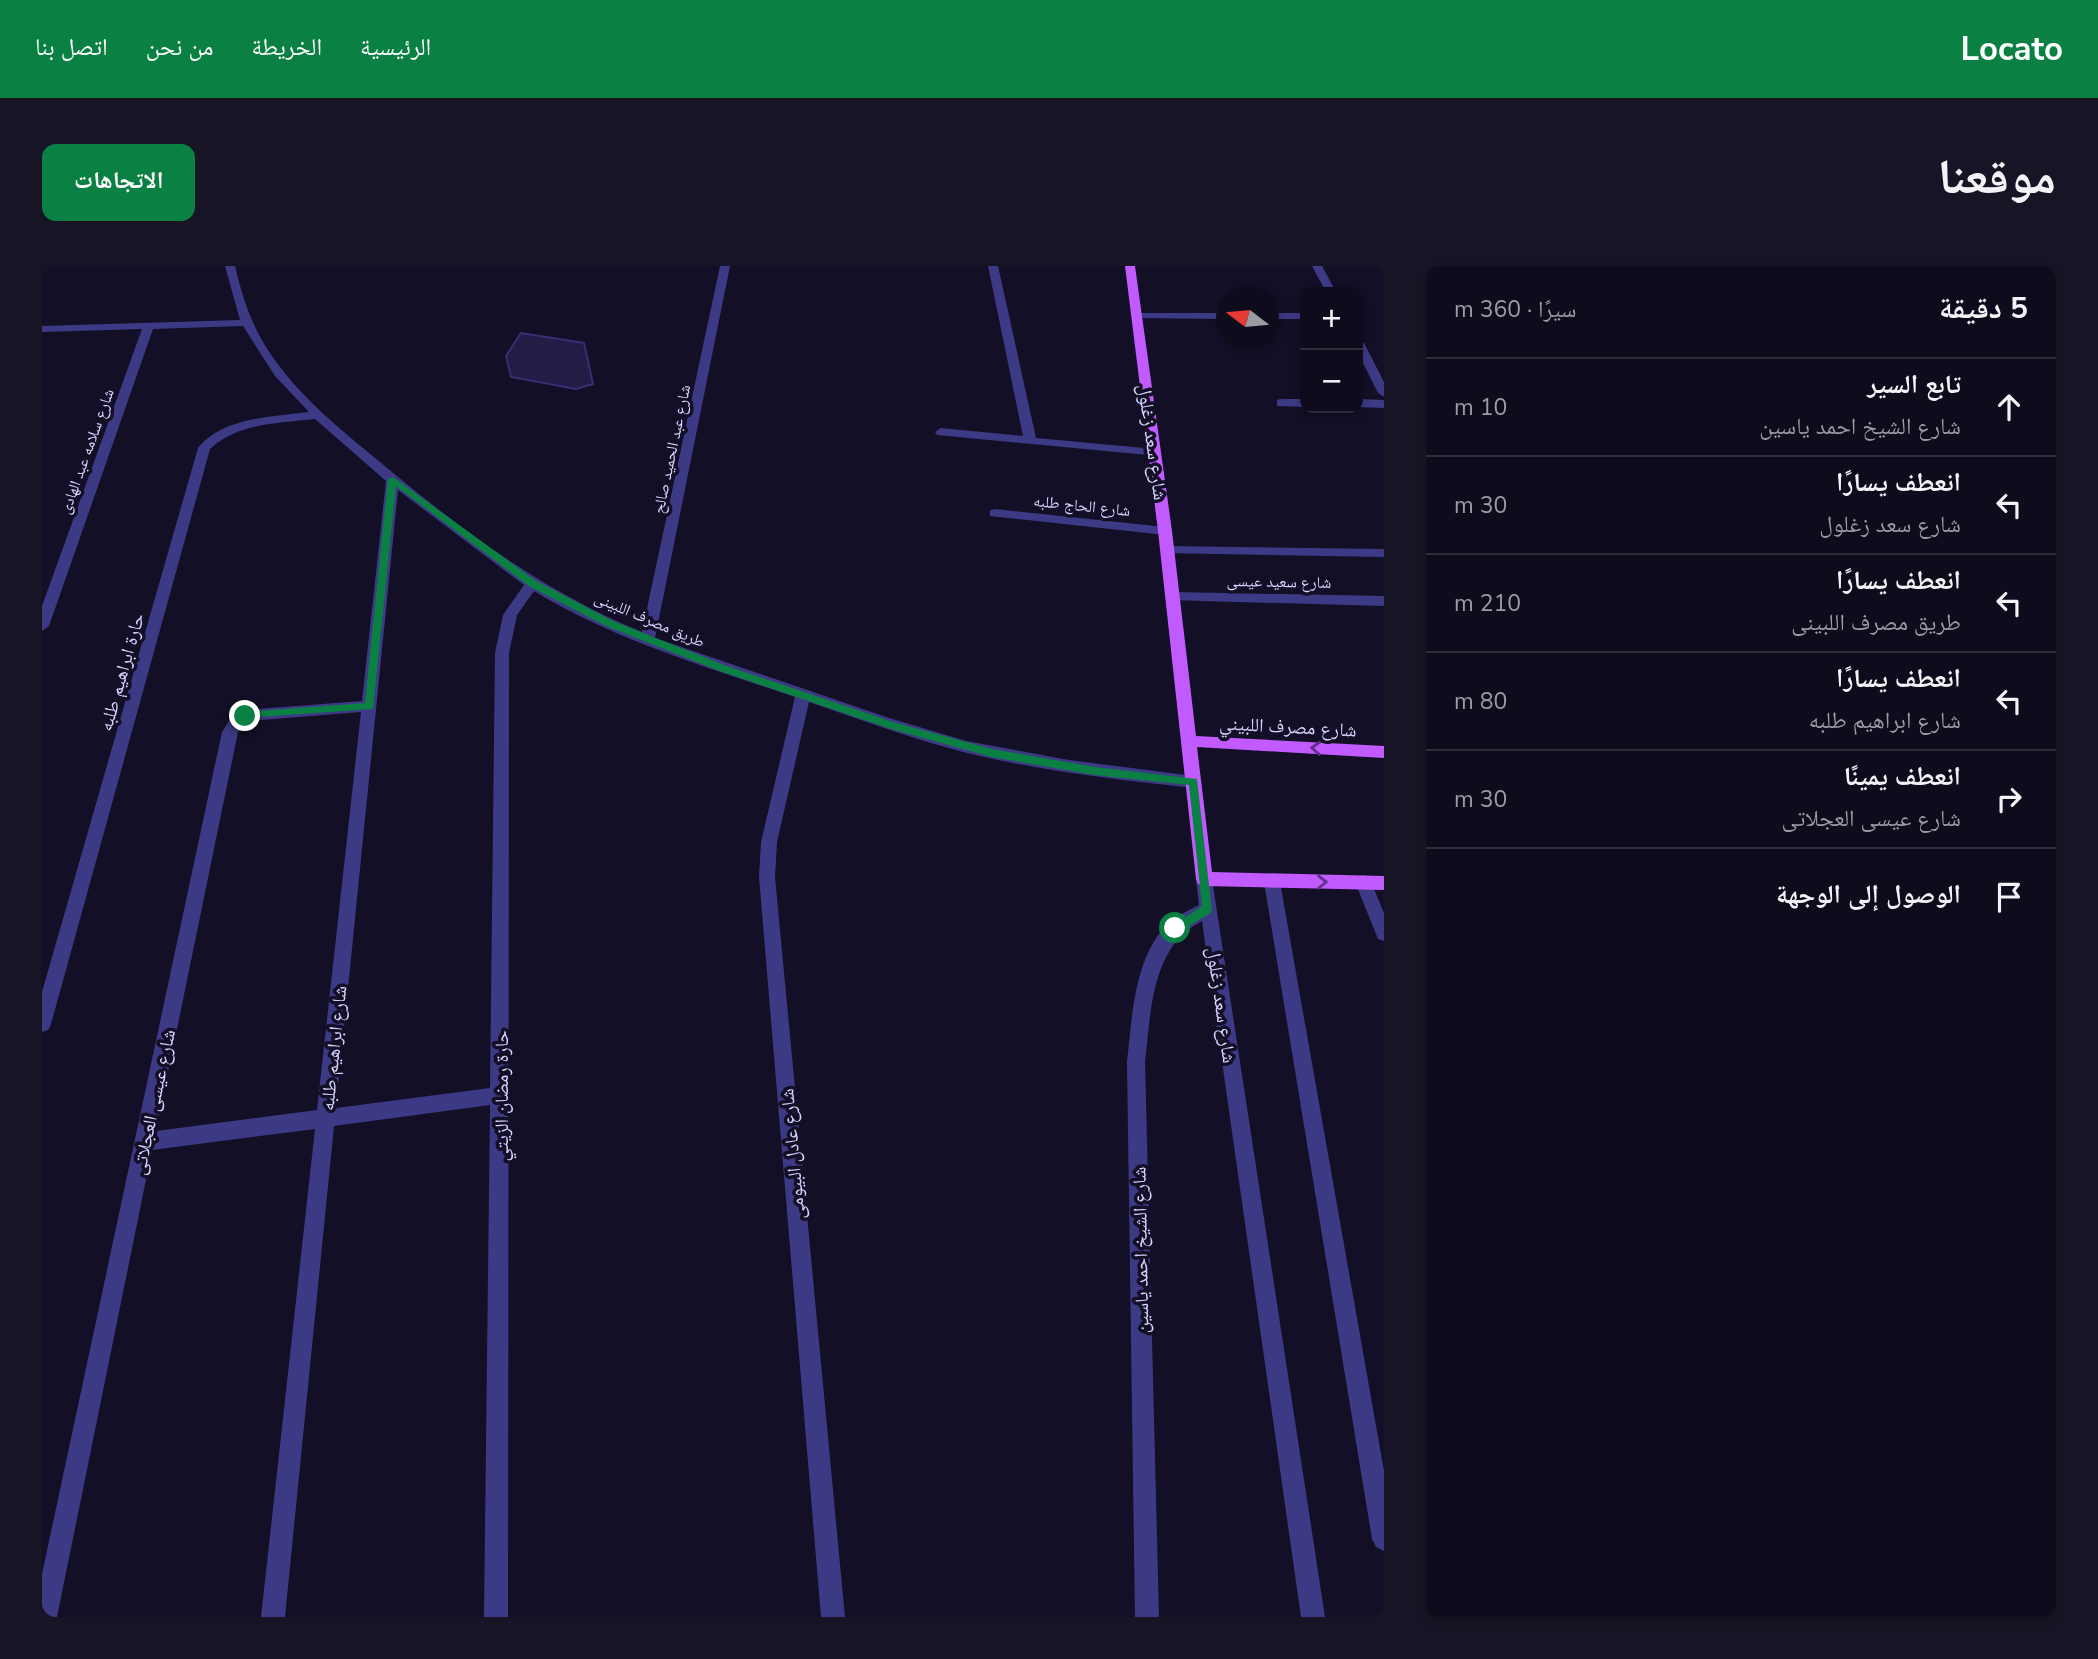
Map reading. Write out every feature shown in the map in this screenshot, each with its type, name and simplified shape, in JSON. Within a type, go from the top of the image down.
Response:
[{"type":"main road","name":"شارع سعد زغلول","points":[[1130,266],[1173,597],[1204,879]]},
{"type":"main road","name":"شارع مصرف اللبيني","points":[[1189,741],[1384,752]]},
{"type":"main road","points":[[1204,879],[1384,883]]},
{"type":"street","name":"طريق مصرف اللبينى","points":[[230,266],[244,323],[286,384],[316,415],[393,479],[533,583],[610,624],[721,668],[895,727],[992,753],[1095,771],[1194,782]]},
{"type":"street","name":"شارع عبد الحميد صالح","points":[[648,639],[725,266]]},
{"type":"street","points":[[993,266],[1030,440]]},
{"type":"street","points":[[1317,266],[1328,287]]},
{"type":"street","points":[[1137,316],[1216,316]]},
{"type":"street","points":[[1279,316],[1300,316]]},
{"type":"street","points":[[42,329],[244,323]]},
{"type":"street","name":"شارع سلامه عبد الهادى","points":[[42,626],[148,327]]},
{"type":"street","points":[[1362,350],[1384,393]]},
{"type":"street","points":[[1281,403],[1300,403]]},
{"type":"street","points":[[1363,403],[1384,404]]},
{"type":"street","name":"حارة ابراهيم طلبه","points":[[42,1024],[204,448],[211,439],[231,429],[316,415]]},
{"type":"street","points":[[941,432],[1155,453]]},
{"type":"street","name":"شارع ابراهيم طلبه","points":[[273,1617],[393,479]]},
{"type":"street","name":"شارع الحاج طلبه","points":[[995,513],[1165,531]]},
{"type":"street","points":[[1167,550],[1384,553]]},
{"type":"street","name":"حارة رمضان الزيتي","points":[[496,1617],[502,653],[504,624],[512,607],[533,583]]},
{"type":"street","name":"شارع سعيد عيسى","points":[[1173,597],[1384,601]]},
{"type":"street","name":"شارع عادل البيومى","points":[[803,695],[769,842],[767,877],[833,1617]]},
{"type":"street","name":"شارع عيسى العجلاتى","points":[[45,1617],[230,732],[236,722],[245,716],[369,706]]},
{"type":"street","name":"شارع سعد زغلول","points":[[1204,879],[1313,1617]]},
{"type":"street","points":[[1272,882],[1384,1539]]},
{"type":"street","points":[[1363,883],[1384,934]]},
{"type":"street","name":"شارع الشيخ احمد ياسين","points":[[1147,1617],[1136,1062],[1143,1007],[1156,957],[1175,928],[1208,909]]},
{"type":"street","points":[[144,1142],[501,1095]]},
{"type":"building","points":[[521,333],[584,343],[593,384],[576,389],[511,377],[506,356]]},
{"type":"route","points":[[245,716],[369,706],[393,479],[533,583],[610,624],[721,668],[895,727],[992,753],[1095,771],[1194,782],[1208,909],[1175,928]]}]
